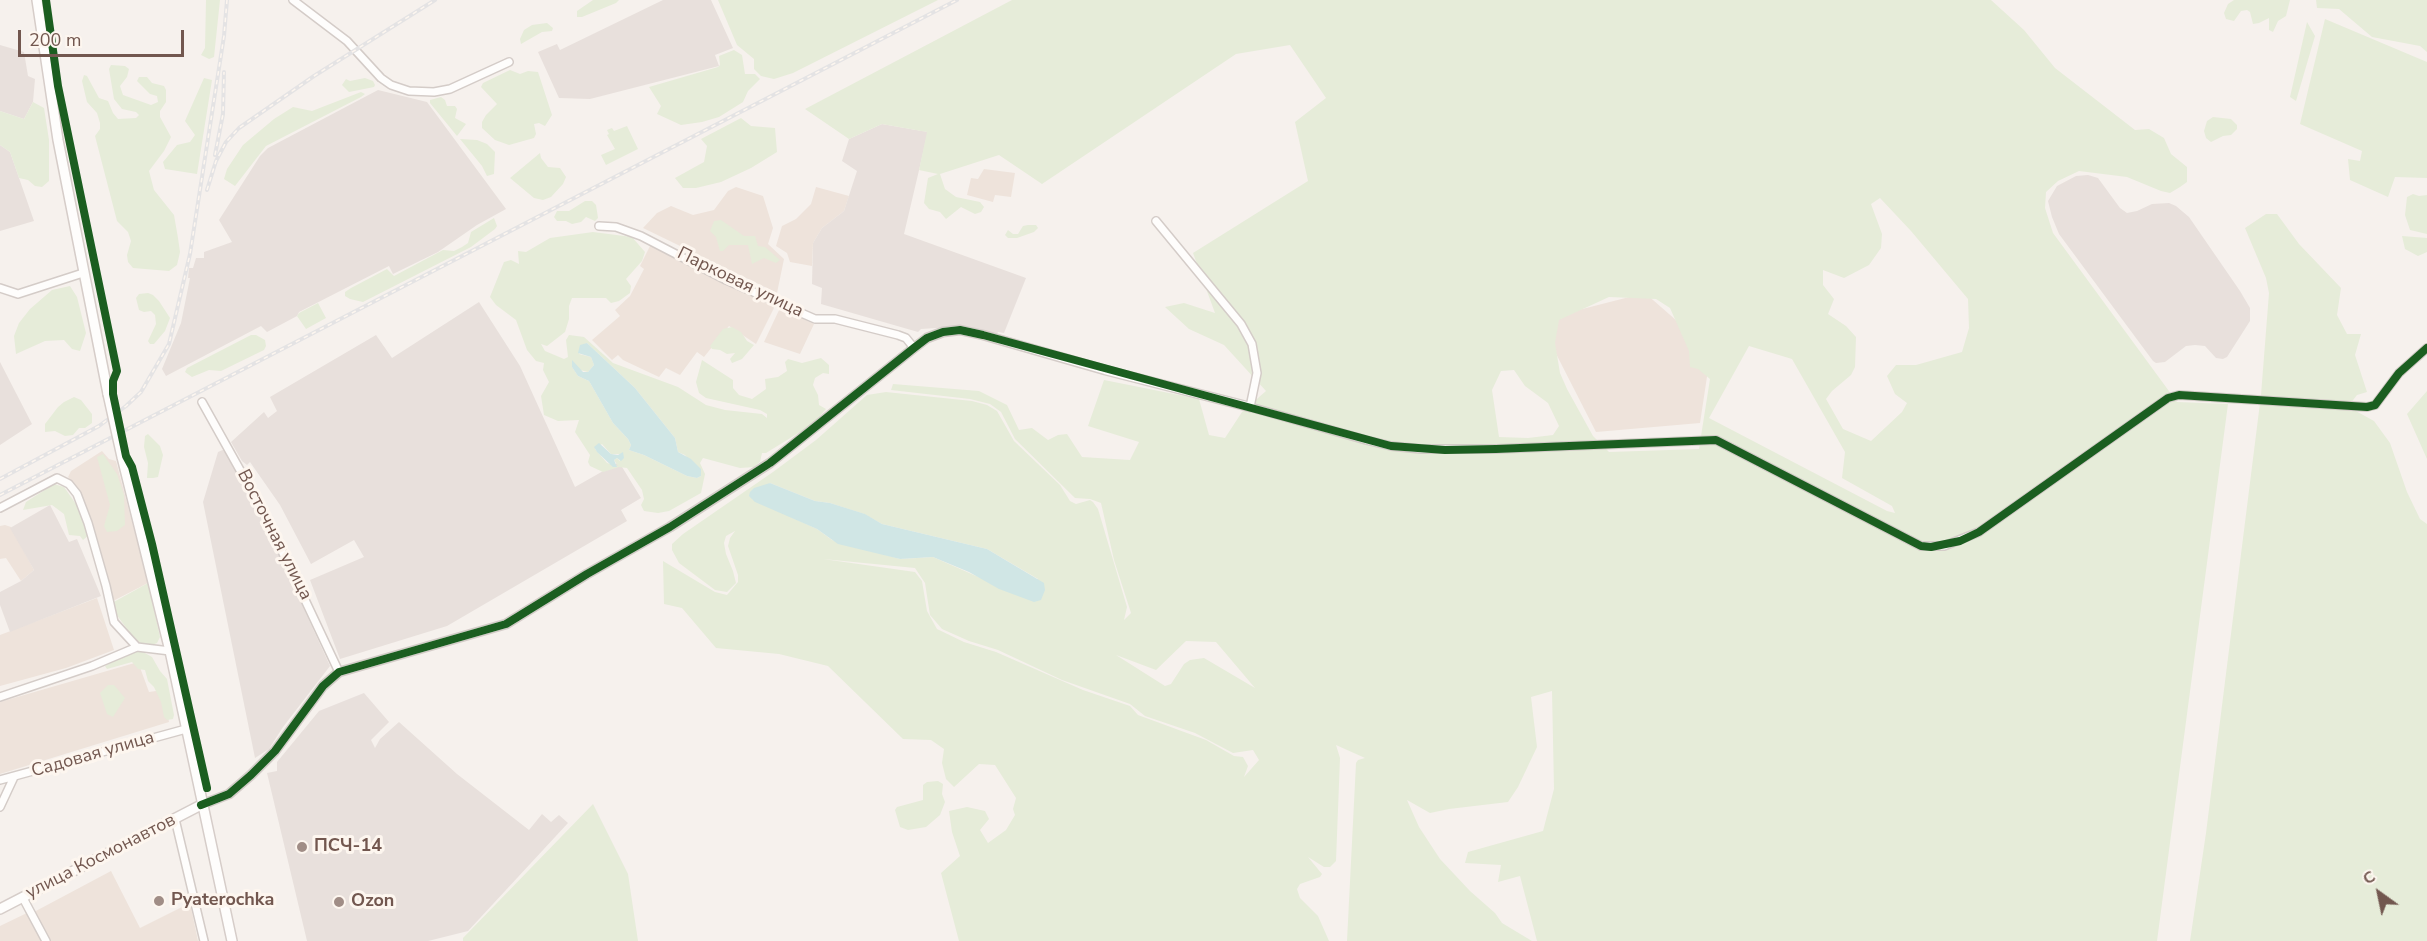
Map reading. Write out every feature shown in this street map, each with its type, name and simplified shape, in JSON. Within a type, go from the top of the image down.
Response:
[{"type":"main road","points":[[37,0],[58,140],[108,394],[170,651],[201,805],[232,941]]},
{"type":"main road","name":"улица Космонавтов","points":[[0,909],[201,805]]},
{"type":"street","points":[[293,0],[347,41],[381,78],[391,85],[409,91],[434,92],[450,89],[509,62]]},
{"type":"street","points":[[1156,221],[1241,324],[1252,344],[1257,373],[1250,407]]},
{"type":"street","name":"Парковая улица","points":[[599,226],[616,227],[641,236],[726,280],[815,319],[835,319],[898,334],[906,338],[914,348]]},
{"type":"street","points":[[0,288],[18,294],[83,273]]},
{"type":"street","points":[[201,805],[229,794],[251,775],[275,751],[323,686],[339,672],[506,624],[587,574],[670,527],[770,463],[927,338],[943,332],[960,330],[1391,446],[1421,449],[1496,449],[1716,440],[1921,546],[1931,547],[1960,541],[1978,532],[2168,398],[2178,395],[2364,408],[2375,405],[2399,373],[2427,348]]},
{"type":"street","name":"Восточная улица","points":[[202,402],[264,513],[339,672]]},
{"type":"street","points":[[0,507],[57,478],[73,489],[83,509],[102,570],[114,622],[137,647]]},
{"type":"street","points":[[0,697],[92,666],[137,647],[170,651]]},
{"type":"street","name":"Садовая улица","points":[[0,780],[186,729]]},
{"type":"street","points":[[0,807],[14,777]]},
{"type":"street","points":[[175,819],[204,941]]},
{"type":"street","points":[[23,897],[46,941]]},
{"type":"shaded area","points":[[663,0],[711,0],[733,48],[715,55],[719,66],[590,99],[559,98],[538,52],[557,44],[560,50]]},
{"type":"shaded area","points":[[0,45],[24,52],[28,76],[35,79],[33,102],[24,119],[0,111]]},
{"type":"shaded area","points":[[378,90],[427,102],[506,209],[477,225],[438,252],[393,274],[389,266],[299,312],[297,316],[267,332],[261,326],[166,376],[162,369],[181,323],[190,278],[188,278],[189,268],[193,268],[196,258],[204,258],[204,252],[232,242],[219,220],[260,156],[268,148]]},
{"type":"shaded area","points":[[882,124],[928,132],[904,234],[1026,278],[1004,333],[998,332],[997,334],[967,326],[921,329],[918,332],[821,304],[822,288],[812,284],[813,243],[822,228],[844,211],[857,171],[842,161],[849,139]]},
{"type":"shaded area","points":[[0,145],[10,152],[34,221],[0,231]]},
{"type":"shaded area","points":[[984,169],[1015,173],[1011,197],[995,195],[993,202],[967,195],[971,178],[978,179]]},
{"type":"shaded area","points":[[2088,175],[2098,178],[2120,208],[2127,213],[2152,204],[2169,203],[2189,217],[2250,308],[2250,321],[2227,357],[2216,358],[2205,346],[2195,345],[2186,346],[2165,362],[2153,361],[2059,234],[2052,217],[2048,201],[2057,186],[2076,176]]},
{"type":"shaded area","points":[[736,187],[763,196],[773,228],[768,244],[784,259],[777,293],[643,228],[657,213],[671,206],[693,215],[714,210],[728,191]]},
{"type":"shaded area","points":[[816,187],[849,196],[844,211],[822,228],[813,243],[812,266],[790,262],[787,253],[776,246],[782,226],[796,219],[811,204]]},
{"type":"shaded area","points":[[651,244],[775,306],[756,344],[729,326],[704,357],[697,352],[680,375],[666,368],[659,377],[623,360],[618,355],[612,360],[592,340],[620,316],[615,310],[630,296],[644,269],[640,266]]},
{"type":"shaded area","points":[[1645,293],[1677,321],[1708,370],[1700,423],[1596,432],[1549,340],[1555,316]]},
{"type":"shaded area","points":[[479,302],[520,366],[575,487],[619,462],[641,498],[621,510],[627,521],[447,626],[340,659],[310,580],[364,557],[354,540],[311,564],[280,505],[250,462],[247,465],[242,461],[231,442],[264,412],[268,418],[277,411],[270,397],[376,335],[392,358]]},
{"type":"shaded area","points":[[780,308],[814,324],[800,354],[764,342]]},
{"type":"shaded area","points":[[587,343],[635,388],[675,438],[678,452],[691,459],[701,469],[701,476],[697,478],[687,476],[629,450],[631,445],[628,439],[613,423],[589,381],[578,376],[572,367],[572,360],[583,372],[588,372],[594,365],[591,357],[578,353],[580,345]]},
{"type":"shaded area","points":[[0,362],[32,424],[0,445]]},
{"type":"shaded area","points":[[599,443],[611,454],[618,455],[623,452],[624,458],[621,461],[617,458],[614,460],[617,467],[613,467],[597,452],[594,447]]},
{"type":"shaded area","points":[[225,449],[259,511],[330,666],[269,749],[255,758],[203,502],[218,452]]},
{"type":"shaded area","points":[[102,451],[109,459],[116,461],[148,583],[113,601],[81,493],[68,477],[71,471]]},
{"type":"shaded area","points":[[770,483],[815,501],[830,503],[865,514],[882,524],[987,549],[1044,583],[1045,590],[1041,600],[1034,602],[999,589],[969,572],[933,557],[900,559],[838,544],[817,529],[755,502],[749,496],[754,488]]},
{"type":"shaded area","points":[[50,505],[69,542],[77,539],[101,596],[10,632],[0,605],[0,592],[21,581],[34,570],[10,528]]},
{"type":"shaded area","points":[[0,526],[11,527],[34,570],[21,581],[6,558],[0,559]]},
{"type":"shaded area","points":[[97,598],[114,650],[66,668],[0,686],[0,635]]},
{"type":"shaded area","points":[[138,662],[149,692],[163,690],[169,722],[0,774],[0,702]]},
{"type":"shaded area","points":[[364,693],[389,722],[371,740],[375,748],[380,739],[399,722],[457,774],[529,830],[542,814],[551,822],[559,815],[568,823],[468,931],[428,941],[307,941],[267,773],[277,771],[277,762],[319,711]]},
{"type":"shaded area","points":[[111,871],[140,928],[190,903],[198,941],[50,941],[34,912]]},
{"type":"shaded area","points":[[29,912],[43,941],[0,941],[0,926]]},
{"type":"green space","points":[[206,0],[220,0],[214,57],[209,59],[201,55],[205,48]]},
{"type":"green space","points":[[593,0],[619,0],[582,17],[577,17],[577,11]]},
{"type":"green space","points":[[718,0],[938,0],[793,73],[774,79],[761,76],[754,69],[754,59],[737,45]]},
{"type":"green space","points":[[1012,0],[1991,0],[2024,30],[2055,68],[2135,130],[2149,129],[2164,138],[2171,154],[2187,167],[2187,182],[2170,193],[2127,177],[2079,171],[2058,181],[2046,192],[2045,208],[2053,233],[2177,402],[2228,404],[2157,941],[1537,941],[1520,876],[1498,882],[1501,865],[1465,863],[1468,852],[1543,831],[1554,789],[1552,691],[1531,697],[1537,747],[1518,787],[1508,802],[1430,813],[1407,800],[1419,827],[1440,859],[1470,891],[1495,913],[1502,923],[1532,941],[1347,941],[1356,763],[1365,758],[1336,745],[1340,758],[1336,861],[1330,867],[1324,867],[1308,857],[1322,874],[1320,877],[1300,884],[1297,889],[1300,898],[1318,916],[1329,941],[959,941],[941,873],[960,856],[952,832],[949,811],[967,807],[985,811],[989,819],[980,830],[988,843],[1006,830],[1015,815],[1013,809],[1016,798],[995,765],[979,764],[954,787],[946,779],[942,763],[944,749],[931,740],[903,739],[828,666],[779,654],[716,648],[682,608],[664,604],[663,561],[715,592],[727,595],[738,582],[738,575],[728,546],[735,531],[726,536],[724,543],[736,583],[727,592],[715,590],[679,563],[672,550],[672,544],[683,534],[816,440],[867,395],[886,392],[972,401],[987,405],[997,411],[1014,441],[1060,485],[1070,501],[1076,504],[1090,500],[1098,509],[1127,607],[1124,620],[1131,613],[1114,560],[1101,503],[1090,499],[1075,498],[1015,439],[1001,412],[990,404],[970,399],[891,390],[893,384],[979,391],[1007,405],[1019,430],[1032,428],[1048,440],[1067,434],[1082,457],[1130,460],[1139,442],[1088,426],[1104,380],[1199,399],[1209,435],[1225,438],[1242,412],[1266,391],[1224,345],[1189,329],[1165,307],[1184,303],[1215,313],[1193,253],[1308,181],[1295,122],[1326,98],[1290,45],[1236,54],[1042,184],[999,155],[940,174],[945,189],[956,197],[980,202],[984,207],[981,212],[975,214],[961,207],[946,219],[940,212],[929,209],[924,203],[928,178],[938,174],[919,170],[927,132],[882,124],[849,139],[805,109]],"holes":[[[1880,198],[1968,299],[1969,328],[1962,352],[1916,365],[1896,365],[1887,376],[1895,394],[1907,403],[1902,412],[1871,441],[1843,429],[1826,399],[1851,375],[1855,367],[1856,337],[1846,326],[1828,314],[1834,299],[1823,285],[1823,270],[1844,278],[1869,265],[1881,248],[1882,234],[1871,204]],[[1609,297],[1656,299],[1670,308],[1689,351],[1690,367],[1698,369],[1710,379],[1699,449],[1609,452],[1593,436],[1567,389],[1560,373],[1555,343],[1559,320]],[[1749,346],[1792,359],[1845,452],[1842,478],[1892,506],[1895,513],[1887,511],[1709,418]],[[1514,370],[1525,386],[1548,403],[1559,426],[1553,435],[1528,438],[1499,437],[1492,390],[1501,371]],[[770,483],[815,501],[830,503],[864,514],[882,524],[987,549],[1038,579],[983,579],[933,557],[900,559],[832,540],[817,529],[752,499]],[[823,559],[915,568],[925,583],[930,615],[942,629],[998,650],[1062,680],[1130,704],[1145,716],[1195,733],[1233,753],[1253,750],[1259,760],[1244,777],[1248,766],[1243,757],[1234,756],[1206,740],[1138,715],[1130,706],[1083,690],[937,629],[927,611],[922,581],[915,572]],[[1186,641],[1216,642],[1255,688],[1204,658],[1190,660],[1184,664],[1171,684],[1165,686],[1116,655],[1156,670]]]},
{"type":"green space","points":[[2234,0],[2290,0],[2286,16],[2278,21],[2273,32],[2269,30],[2269,18],[2253,24],[2250,12],[2247,10],[2241,11],[2234,21],[2226,19],[2224,13],[2228,4]]},
{"type":"green space","points":[[2316,0],[2427,0],[2427,52],[2420,46],[2372,37],[2339,9],[2317,8]]},
{"type":"green space","points":[[2325,19],[2427,62],[2427,178],[2395,177],[2388,197],[2350,180],[2348,159],[2360,161],[2362,151],[2300,124]]},
{"type":"green space","points":[[2307,22],[2315,36],[2296,101],[2290,97]]},
{"type":"green space","points":[[547,23],[553,28],[552,31],[542,32],[521,44],[520,39],[524,30],[532,25]]},
{"type":"green space","points":[[734,50],[742,55],[745,74],[755,74],[760,79],[748,91],[743,102],[719,117],[681,125],[657,114],[661,106],[649,87],[718,67],[720,65],[719,56]]},
{"type":"green space","points":[[111,65],[125,66],[129,69],[127,77],[120,86],[123,95],[151,105],[158,102],[157,96],[150,94],[137,81],[139,77],[147,77],[152,83],[164,86],[166,90],[166,102],[160,111],[160,117],[171,137],[149,171],[154,190],[174,215],[180,252],[177,265],[169,271],[133,268],[128,262],[127,255],[131,241],[128,232],[117,221],[95,136],[100,129],[100,123],[97,113],[87,102],[82,81],[84,75],[87,76],[99,98],[108,101],[118,119],[136,118],[139,115],[136,112],[122,109],[114,99],[109,69]]},
{"type":"green space","points":[[510,70],[520,74],[528,71],[538,72],[552,115],[545,126],[539,123],[534,124],[536,134],[534,138],[509,145],[495,140],[482,128],[486,115],[497,104],[481,87],[483,83]]},
{"type":"green space","points":[[204,78],[212,80],[197,174],[165,169],[163,162],[177,145],[190,142],[195,135],[185,121]]},
{"type":"green space","points":[[365,78],[373,81],[374,87],[349,92],[342,85],[346,79],[350,81]]},
{"type":"green space","points":[[361,92],[365,94],[266,146],[235,186],[224,179],[227,169],[243,145],[274,119],[293,107],[312,111]]},
{"type":"green space","points":[[441,97],[447,106],[455,106],[457,109],[455,118],[466,124],[457,136],[430,103],[430,100]]},
{"type":"green space","points":[[33,102],[44,108],[49,140],[49,181],[42,187],[19,178],[10,152],[0,145],[0,111],[24,119]]},
{"type":"green space","points":[[2213,117],[2231,119],[2237,125],[2237,129],[2231,135],[2211,142],[2206,138],[2204,131],[2207,121]]},
{"type":"green space","points":[[741,118],[751,126],[775,128],[777,152],[751,168],[721,182],[696,188],[683,188],[675,178],[704,162],[707,146],[701,139]]},
{"type":"green space","points":[[627,126],[638,149],[606,165],[601,155],[615,149],[607,135],[609,134],[607,130],[612,128],[614,131]]},
{"type":"green space","points":[[460,139],[477,140],[487,144],[495,152],[494,174],[487,176],[482,166]]},
{"type":"green space","points":[[540,153],[548,167],[560,168],[566,177],[551,197],[543,200],[534,198],[510,178]]},
{"type":"green space","points":[[2413,194],[2427,195],[2427,234],[2410,230],[2405,215],[2407,197]]},
{"type":"green space","points":[[585,201],[592,201],[596,205],[598,218],[595,221],[586,217],[581,222],[572,224],[557,221],[554,217],[557,211],[569,211]]},
{"type":"green space","points":[[2266,214],[2277,214],[2299,244],[2341,288],[2337,315],[2347,334],[2361,334],[2355,355],[2367,392],[2357,395],[2350,404],[2354,410],[2374,421],[2390,443],[2407,492],[2420,519],[2427,524],[2427,941],[2190,941],[2206,833],[2261,395],[2269,293],[2266,278],[2245,228]]},
{"type":"green space","points":[[494,218],[497,226],[495,229],[471,247],[363,302],[345,296],[345,292],[351,288],[387,269],[394,276],[443,250],[454,251],[462,247],[468,243],[471,232]]},
{"type":"green space","points":[[721,220],[744,236],[755,236],[758,246],[765,247],[780,260],[776,263],[764,258],[752,264],[748,245],[729,245],[720,251],[716,237],[710,231],[714,221]]},
{"type":"green space","points":[[1036,225],[1038,228],[1034,232],[1017,238],[1008,238],[1005,235],[1008,230],[1013,234],[1018,234],[1023,226]]},
{"type":"green space","points":[[593,232],[632,237],[645,252],[642,261],[626,279],[631,286],[630,293],[619,301],[611,303],[606,298],[572,298],[565,332],[547,346],[541,344],[545,351],[564,359],[568,357],[566,340],[569,335],[584,337],[613,363],[678,387],[706,405],[725,410],[762,414],[767,418],[767,414],[760,410],[706,398],[699,393],[696,382],[702,360],[733,380],[733,388],[739,395],[752,399],[766,389],[765,379],[778,377],[787,371],[785,362],[788,359],[802,363],[821,358],[829,365],[829,374],[823,373],[815,378],[813,385],[818,395],[819,405],[826,409],[813,424],[766,453],[762,453],[760,462],[754,467],[740,468],[703,458],[700,463],[705,474],[701,493],[669,511],[658,513],[644,511],[641,505],[644,499],[642,490],[627,468],[619,467],[603,472],[590,466],[588,462],[590,455],[575,432],[579,420],[558,421],[544,415],[541,396],[549,382],[543,370],[544,363],[536,361],[527,350],[516,320],[496,305],[490,297],[504,262],[511,260],[519,264],[518,251],[526,252],[550,238]],"holes":[[[587,343],[635,388],[675,438],[678,452],[685,455],[701,476],[697,478],[687,476],[629,450],[631,445],[628,439],[613,423],[589,381],[578,376],[572,367],[574,364],[580,370],[588,372],[594,365],[591,357],[579,354]],[[602,444],[611,454],[620,454],[620,461],[617,458],[614,460],[618,466],[607,463],[595,449]]]},
{"type":"green space","points":[[2402,236],[2427,238],[2427,252],[2418,256],[2405,249]]},
{"type":"green space","points":[[70,286],[77,297],[86,333],[80,351],[72,349],[64,340],[45,341],[16,354],[14,336],[19,323],[30,309],[52,290]]},
{"type":"green space","points":[[148,293],[159,301],[170,318],[165,331],[154,344],[148,341],[156,324],[155,315],[151,311],[139,310],[136,298],[139,294]]},
{"type":"green space","points":[[318,303],[326,318],[306,329],[297,316]]},
{"type":"green space","points":[[732,327],[741,332],[747,341],[754,345],[742,359],[732,363],[730,359],[735,353],[727,354],[712,349],[710,346],[723,329]]},
{"type":"green space","points":[[251,335],[265,340],[264,350],[221,371],[209,370],[192,377],[185,372],[187,368]]},
{"type":"green space","points":[[2427,391],[2427,459],[2407,414]]},
{"type":"green space","points":[[74,397],[81,400],[92,414],[92,423],[85,428],[79,428],[73,435],[65,436],[55,431],[45,432],[45,424],[58,407]]},
{"type":"green space","points":[[148,434],[160,446],[163,455],[158,477],[153,478],[147,478],[148,463],[144,447],[145,436]]},
{"type":"green space","points":[[103,454],[117,474],[124,495],[125,525],[117,531],[107,532],[104,526],[110,505],[97,457]]},
{"type":"green space","points":[[54,484],[64,487],[83,514],[89,535],[83,540],[80,536],[69,535],[64,514],[52,505],[23,510],[26,502]]},
{"type":"green space","points":[[148,583],[160,637],[157,643],[150,646],[141,644],[130,633],[116,614],[112,603]]},
{"type":"green space","points":[[131,652],[143,652],[152,657],[167,679],[173,719],[167,720],[164,717],[161,702],[154,687],[148,681],[145,670],[138,669],[132,662],[107,669],[105,666]]},
{"type":"green space","points":[[108,685],[114,685],[125,698],[113,717],[107,714],[100,693]]},
{"type":"green space","points":[[938,781],[943,784],[942,794],[945,802],[940,815],[926,827],[908,830],[900,827],[895,810],[897,807],[923,800],[923,785],[927,782]]},
{"type":"green space","points":[[593,804],[628,874],[638,941],[463,941],[463,938]]},
{"type":"railway","points":[[0,479],[99,426],[126,406],[141,392],[169,344],[190,254],[224,36],[227,0]]},
{"type":"railway","points":[[207,190],[216,161],[226,142],[239,128],[314,76],[435,0]]},
{"type":"railway","points":[[0,495],[957,0]]},
{"type":"railway","points":[[215,155],[223,114],[224,72]]},
{"type":"cycle path","points":[[46,0],[58,86],[117,371],[113,381],[113,394],[126,456],[132,467],[152,544],[207,788]]},
{"type":"cycle path","points":[[201,805],[229,794],[251,775],[275,751],[323,686],[339,672],[506,624],[587,574],[670,527],[770,463],[927,338],[943,332],[960,330],[983,335],[1391,446],[1445,450],[1716,440],[1921,546],[1931,547],[1960,541],[1979,532],[2168,398],[2179,395],[2367,407],[2375,405],[2399,373],[2427,348]]},
{"type":"place","name":"ПСЧ-14","points":[[302,847]]},
{"type":"place","name":"Pyaterochka","points":[[159,901]]},
{"type":"place","name":"Ozon","points":[[339,902]]}]
